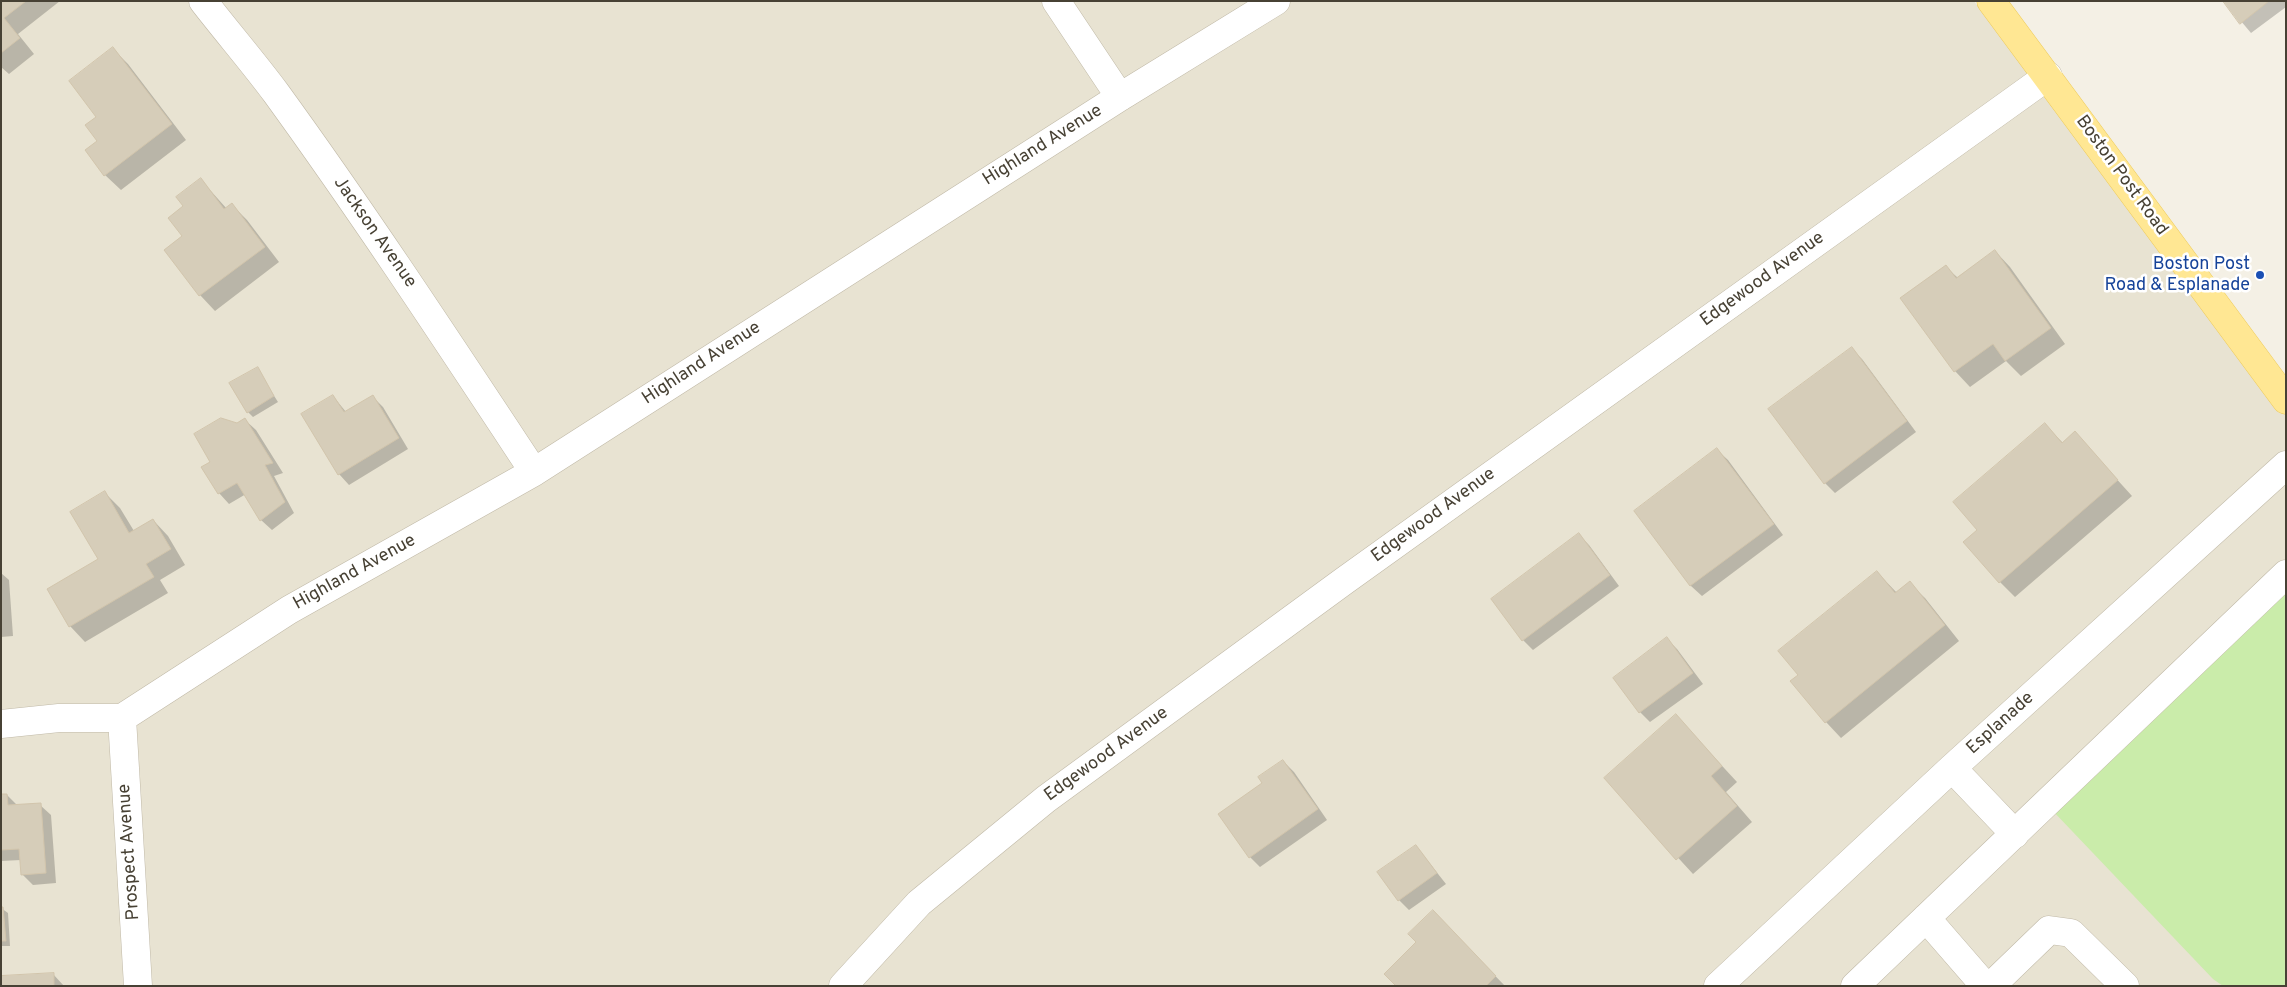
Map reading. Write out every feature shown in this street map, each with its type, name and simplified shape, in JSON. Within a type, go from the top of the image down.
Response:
[{"type":"main road","name":"Boston Post Road","points":[[1991,1],[2286,400]]},
{"type":"street","name":"Jackson Avenue","points":[[203,1],[275,93],[373,232],[534,472]]},
{"type":"street","points":[[1056,1],[1120,97]]},
{"type":"street","name":"Highland Avenue","points":[[122,718],[289,610],[534,472],[1120,97],[1276,1]]},
{"type":"street","name":"Edgewood Avenue","points":[[843,986],[919,903],[1046,800],[1344,580],[2048,76]]},
{"type":"street","name":"Esplanade","points":[[1718,986],[1952,768],[2286,465]]},
{"type":"street","points":[[1855,986],[2286,574]]},
{"type":"street","points":[[1,724],[59,718],[122,718]]},
{"type":"street","name":"Prospect Avenue","points":[[122,718],[138,986]]},
{"type":"street","points":[[1952,768],[2015,834]]},
{"type":"street","points":[[1926,918],[1985,986]]},
{"type":"street","points":[[1991,986],[2049,930],[2071,933],[2125,986]]},
{"type":"shaded area","points":[[1,1],[1974,1],[2286,413],[2286,986],[1,986]]},
{"type":"green space","points":[[2286,585],[2286,986],[2223,986],[2213,979],[2052,810]]},
{"type":"building","points":[[1,1],[26,1],[4,18],[20,38],[1,53]]},
{"type":"building","points":[[2223,1],[2269,1],[2240,24]]},
{"type":"building","points":[[113,47],[172,124],[104,176],[85,150],[97,141],[85,125],[96,117],[69,81]]},
{"type":"building","points":[[201,178],[224,209],[232,203],[265,247],[199,296],[164,250],[182,236],[168,218],[183,206],[176,197]]},
{"type":"building","points":[[1995,250],[2051,328],[2005,361],[1993,344],[1954,372],[1900,298],[1946,265],[1956,278]]},
{"type":"building","points":[[1852,347],[1907,421],[1824,484],[1768,409]]},
{"type":"building","points":[[258,367],[274,396],[247,413],[229,383]]},
{"type":"building","points":[[333,395],[344,412],[373,395],[399,438],[338,475],[301,414]]},
{"type":"building","points":[[221,418],[237,423],[245,418],[273,463],[265,465],[285,502],[260,521],[237,483],[218,494],[201,467],[210,462],[194,434]]},
{"type":"building","points":[[2045,423],[2062,443],[2075,431],[2118,480],[1999,583],[1963,542],[1977,530],[1953,502]]},
{"type":"building","points":[[1717,448],[1774,524],[1690,586],[1634,511]]},
{"type":"building","points":[[105,491],[129,533],[153,519],[171,549],[146,564],[154,577],[69,627],[47,589],[98,559],[70,512]]},
{"type":"building","points":[[1579,533],[1610,575],[1522,641],[1491,599]]},
{"type":"building","points":[[1877,571],[1895,593],[1910,581],[1945,625],[1825,723],[1790,681],[1798,675],[1778,651]]},
{"type":"building","points":[[1667,637],[1693,673],[1639,713],[1613,678]]},
{"type":"building","points":[[1676,714],[1722,766],[1711,776],[1737,806],[1676,860],[1604,778]]},
{"type":"building","points":[[1283,760],[1318,809],[1249,858],[1218,814],[1262,783],[1258,777]]},
{"type":"building","points":[[1,794],[7,794],[8,805],[41,803],[46,873],[21,875],[19,849],[1,850]]},
{"type":"building","points":[[1416,845],[1437,873],[1398,901],[1377,872]]},
{"type":"building","points":[[1,907],[3,907],[6,941],[1,941]]},
{"type":"building","points":[[1433,910],[1496,976],[1486,986],[1396,986],[1384,974],[1416,942],[1408,934]]},
{"type":"building","points":[[54,973],[54,986],[1,986],[1,976]]},
{"type":"place","name":"Boston Post Road & Esplanade","points":[[2260,275]]}]
